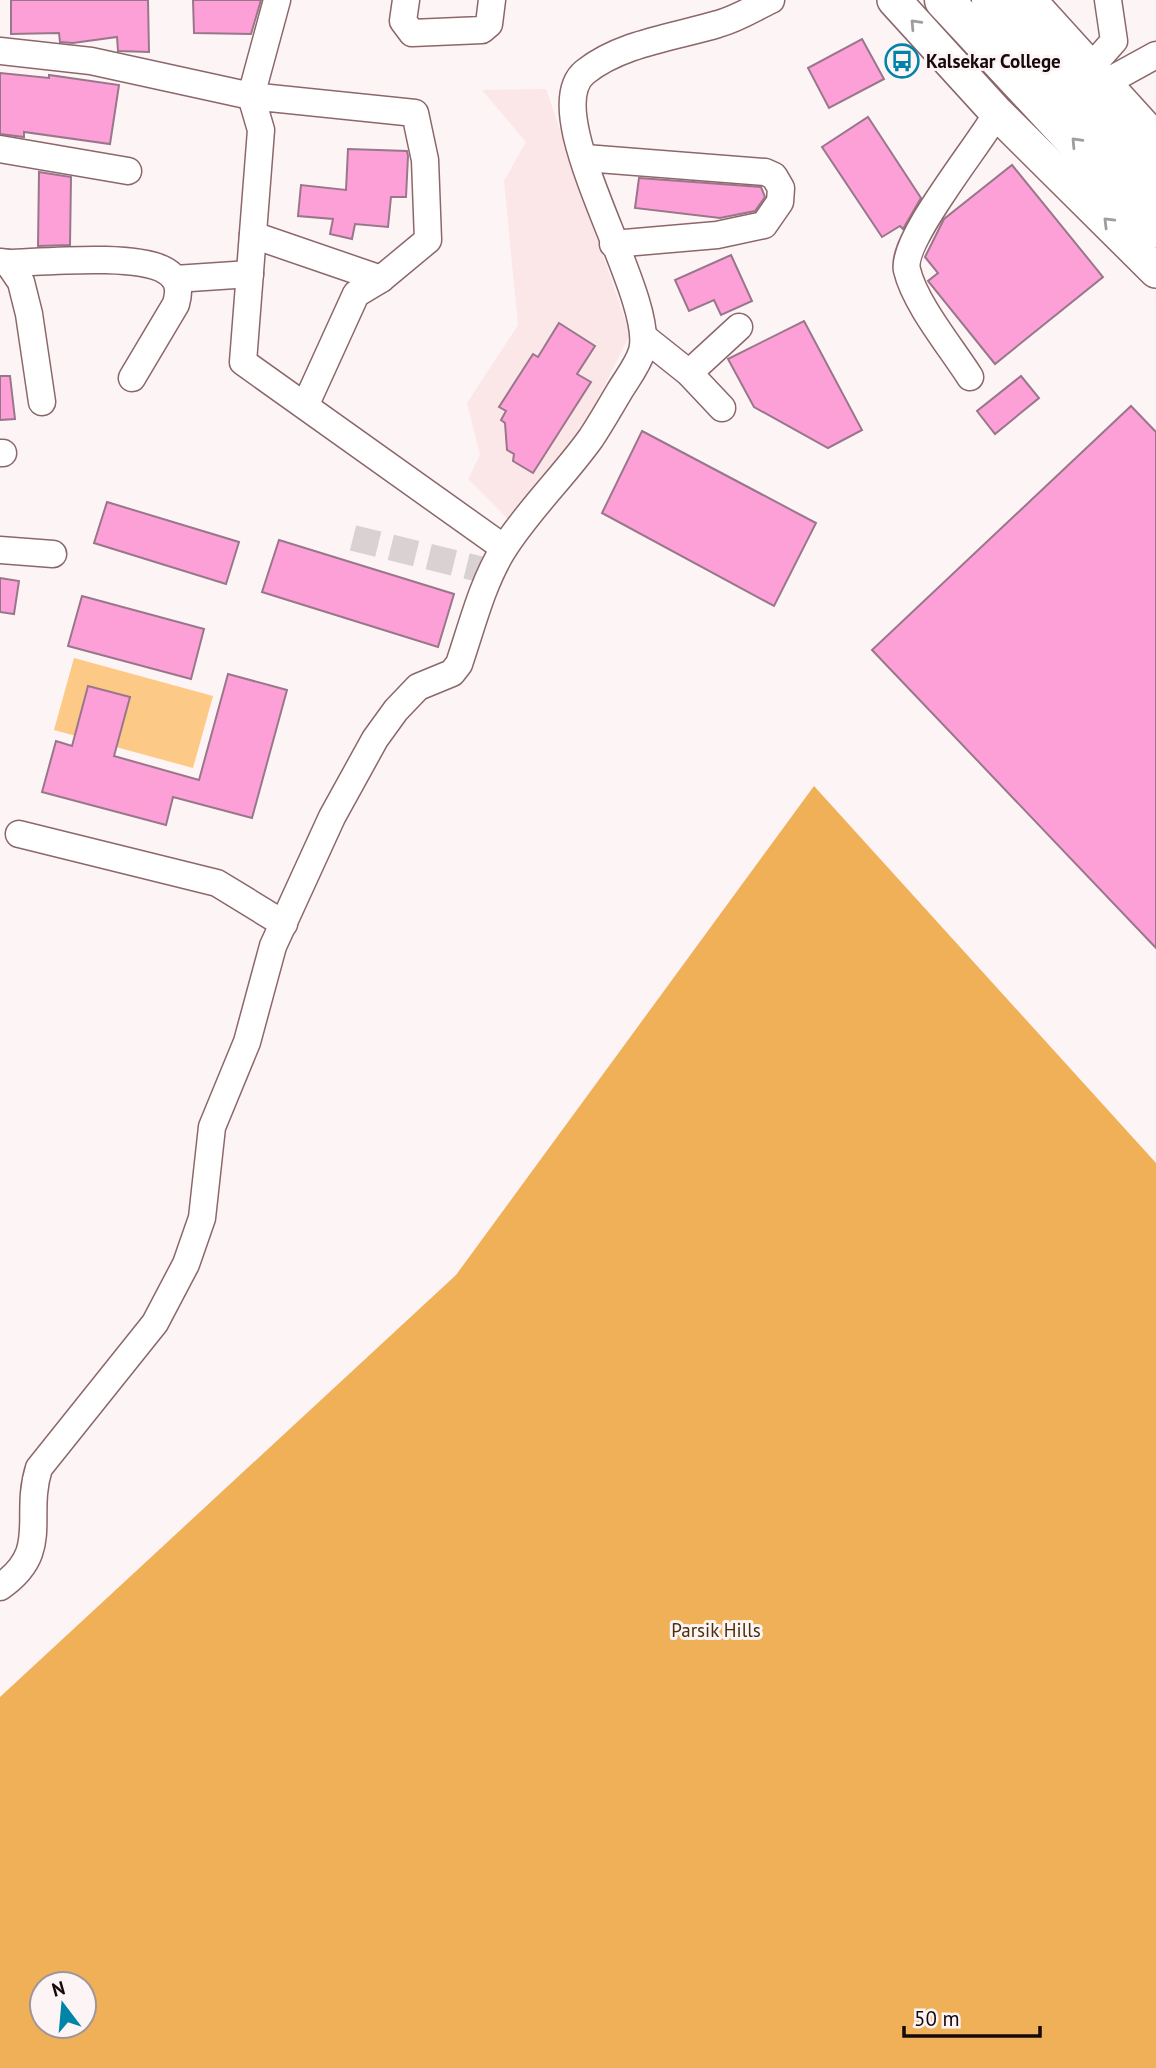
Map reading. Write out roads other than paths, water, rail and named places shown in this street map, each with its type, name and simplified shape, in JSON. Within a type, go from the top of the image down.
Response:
[{"type":"highway","points":[[944,0],[1156,228]]},
{"type":"highway","points":[[991,0],[1156,183]]},
{"type":"main road","points":[[894,0],[997,113],[1156,271]]},
{"type":"main road","points":[[1030,0],[1156,141]]},
{"type":"street","points":[[277,0],[251,96],[261,131],[243,362],[504,548]]},
{"type":"street","points":[[406,0],[403,21],[412,33],[482,30],[489,24],[492,0]]},
{"type":"street","points":[[0,1587],[13,1578],[28,1559],[34,1538],[32,1490],[39,1468],[155,1323],[186,1264],[202,1218],[212,1127],[247,1042],[273,946],[332,817],[375,738],[418,687],[452,673],[459,664],[491,572],[504,548],[592,437],[641,355],[645,338],[642,319],[584,158],[570,108],[572,90],[583,73],[618,52],[723,23],[771,0]]},
{"type":"street","points":[[1098,75],[1114,41],[1108,0]]},
{"type":"street","points":[[0,51],[91,61],[251,96],[415,113],[425,159],[428,240],[381,279],[356,294],[305,406]]},
{"type":"street","points":[[1098,75],[1156,55]]},
{"type":"street","points":[[970,377],[911,285],[906,266],[910,247],[997,113]]},
{"type":"street","points":[[0,149],[128,171]]},
{"type":"street","points":[[584,158],[765,172],[774,176],[781,188],[777,210],[764,225],[756,228],[717,235],[613,244]]},
{"type":"street","points":[[253,235],[381,279]]},
{"type":"street","points":[[4,262],[128,261],[164,269],[176,279],[180,290],[176,304],[132,378]]},
{"type":"street","points":[[4,262],[21,282],[29,314],[42,402]]},
{"type":"street","points":[[176,279],[250,274]]},
{"type":"street","points":[[689,373],[739,327]]},
{"type":"street","points":[[645,338],[689,373],[722,408]]},
{"type":"street","points":[[0,550],[52,554]]},
{"type":"street","points":[[19,834],[217,883],[284,924]]},
{"type":"tunnel","points":[[353,538],[491,572]]},
{"type":"place","name":"Kalsekar College","points":[[902,61]]},
{"type":"park label","name":"Parsik Hills","points":[[716,1630]]}]
